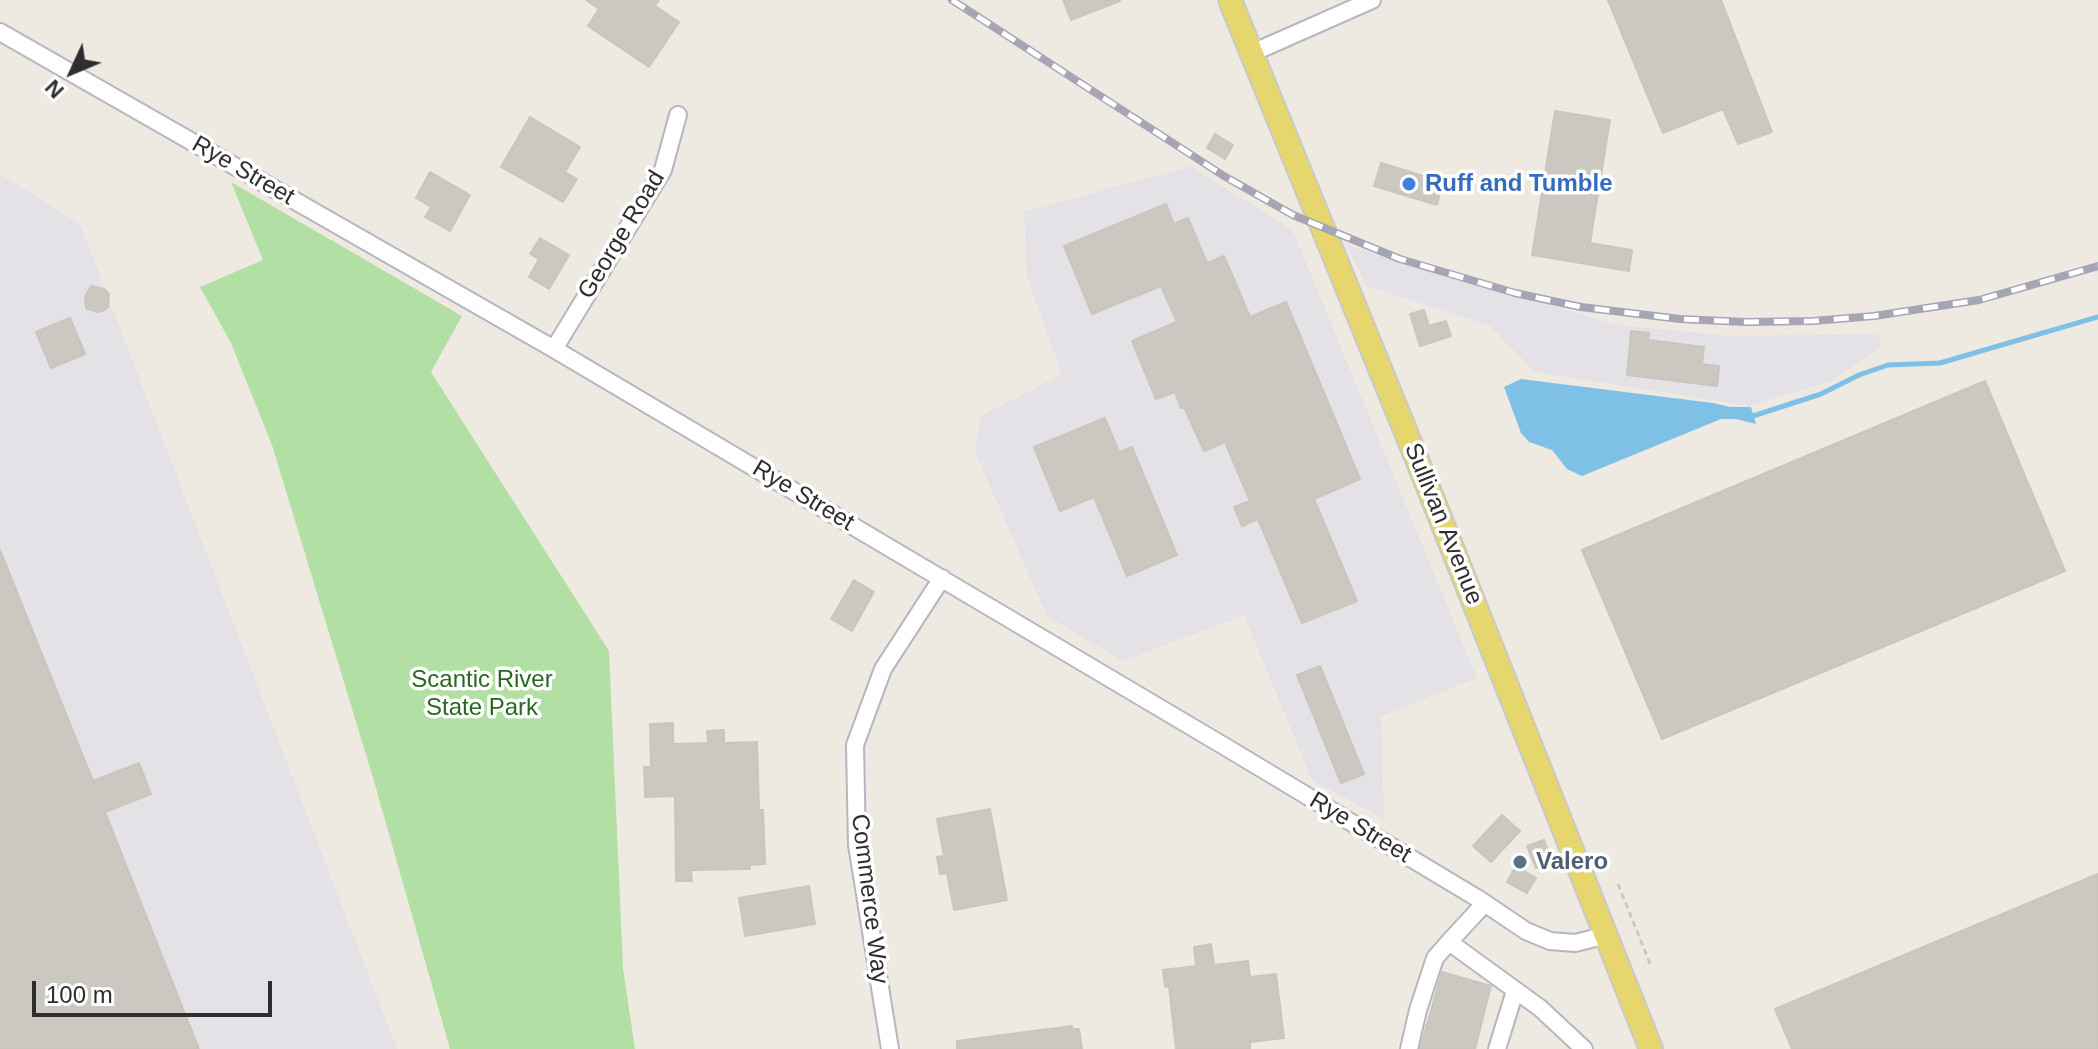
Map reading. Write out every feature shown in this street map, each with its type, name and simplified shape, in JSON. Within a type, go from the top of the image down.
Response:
[{"type":"main road","name":"Sullivan Avenue","points":[[1230,0],[1651,1049]]},
{"type":"street","points":[[1252,53],[1372,0]]},
{"type":"street","name":"Rye Street","points":[[0,32],[554,349],[1485,903],[1526,931],[1550,941],[1575,943],[1607,935]]},
{"type":"street","name":"George Road","points":[[554,349],[663,170],[678,115]]},
{"type":"street","name":"Commerce Way","points":[[890,1049],[857,845],[855,745],[883,669],[942,578]]},
{"type":"street","points":[[1409,1049],[1435,958],[1485,903]]},
{"type":"street","points":[[1449,942],[1567,1031],[1584,1049]]},
{"type":"street","points":[[1497,1049],[1515,991]]},
{"type":"path","points":[[1618,884],[1651,966]]},
{"type":"shaded area","points":[[1191,166],[1293,231],[1477,678],[1381,716],[1384,819],[1312,780],[1244,615],[1123,661],[1047,616],[975,452],[981,416],[1062,374],[1027,277],[1024,212]]},
{"type":"shaded area","points":[[0,174],[80,224],[397,1049],[0,1049]]},
{"type":"shaded area","points":[[1346,245],[1618,325],[1730,336],[1878,334],[1881,348],[1831,381],[1750,406],[1535,372],[1490,326],[1367,286]]},
{"type":"green space","name":"Scantic River State Park","points":[[231,182],[462,316],[431,372],[609,651],[623,968],[635,1049],[450,1049],[374,781],[272,445],[231,343],[200,287],[263,260]]},
{"type":"water","points":[[1521,379],[1730,407],[1751,407],[1756,424],[1721,419],[1582,476],[1567,469],[1552,450],[1529,442],[1521,433],[1504,387]]},
{"type":"building","points":[[586,0],[659,0],[655,6],[679,22],[649,67],[588,26],[599,9]]},
{"type":"building","points":[[1063,0],[1120,0],[1120,1],[1071,20]]},
{"type":"building","points":[[1608,0],[1721,0],[1772,132],[1738,144],[1723,109],[1663,133]]},
{"type":"building","points":[[1555,111],[1610,120],[1590,243],[1632,250],[1629,271],[1532,255]]},
{"type":"building","points":[[530,117],[580,147],[565,172],[577,179],[563,202],[501,167]]},
{"type":"building","points":[[1215,134],[1233,145],[1225,159],[1207,148]]},
{"type":"building","points":[[1381,163],[1443,182],[1437,205],[1374,186]]},
{"type":"building","points":[[430,172],[470,195],[450,231],[425,217],[431,207],[416,198]]},
{"type":"building","points":[[1166,204],[1174,224],[1188,218],[1207,263],[1224,256],[1250,317],[1286,302],[1360,479],[1314,499],[1357,601],[1302,623],[1258,519],[1242,526],[1234,507],[1250,501],[1225,442],[1204,451],[1175,392],[1156,399],[1132,341],[1177,322],[1161,286],[1092,314],[1064,246]]},
{"type":"building","points":[[540,238],[569,255],[549,289],[529,277],[539,259],[530,254]]},
{"type":"building","points":[[91,286],[104,289],[109,294],[108,307],[103,311],[86,308],[85,297]]},
{"type":"building","points":[[1424,310],[1429,326],[1446,321],[1451,336],[1420,346],[1410,314]]},
{"type":"building","points":[[70,318],[85,354],[51,368],[36,332]]},
{"type":"building","points":[[1631,331],[1649,333],[1648,340],[1704,347],[1702,364],[1719,366],[1717,386],[1627,375]]},
{"type":"building","points":[[1985,381],[2065,571],[1662,739],[1582,550]]},
{"type":"building","points":[[1105,418],[1119,452],[1132,447],[1177,555],[1127,576],[1094,497],[1060,511],[1034,447]]},
{"type":"building","points":[[0,550],[93,781],[139,763],[151,794],[105,812],[199,1049],[0,1049]]},
{"type":"building","points":[[854,580],[874,592],[852,631],[831,619]]},
{"type":"building","points":[[1320,666],[1364,774],[1341,783],[1297,675]]},
{"type":"building","points":[[673,723],[673,744],[708,743],[707,731],[724,730],[724,743],[757,742],[759,810],[763,810],[765,864],[750,865],[750,869],[691,870],[692,881],[676,881],[675,796],[645,797],[644,767],[651,767],[650,724]]},
{"type":"building","points":[[990,809],[1007,900],[954,910],[947,873],[940,874],[937,857],[944,856],[937,819]]},
{"type":"building","points":[[1502,815],[1520,831],[1491,862],[1473,846]]},
{"type":"building","points":[[1544,840],[1552,861],[1536,868],[1527,846]]},
{"type":"building","points":[[1516,866],[1536,878],[1527,893],[1507,882]]},
{"type":"building","points":[[2098,874],[2098,1049],[1792,1049],[1775,1009]]},
{"type":"building","points":[[809,886],[815,924],[745,936],[739,898]]},
{"type":"building","points":[[1211,944],[1214,965],[1248,961],[1250,977],[1276,974],[1284,1038],[1250,1042],[1250,1049],[1176,1049],[1169,986],[1165,987],[1163,970],[1196,966],[1194,947]]},
{"type":"building","points":[[1442,972],[1491,986],[1475,1049],[1420,1049]]},
{"type":"building","points":[[1072,1026],[1072,1029],[1079,1029],[1082,1049],[957,1049],[957,1041]]},
{"type":"waterway","points":[[1753,416],[1821,394],[1888,365],[1940,363],[2098,317]]},
{"type":"railway","points":[[952,0],[1224,176],[1293,215],[1400,259],[1515,293],[1581,307],[1680,319],[1813,321],[1874,316],[1979,300],[2098,266]]},
{"type":"place","name":"Ruff and Tumble","points":[[1409,184]]},
{"type":"place","name":"Valero","points":[[1520,862]]}]
